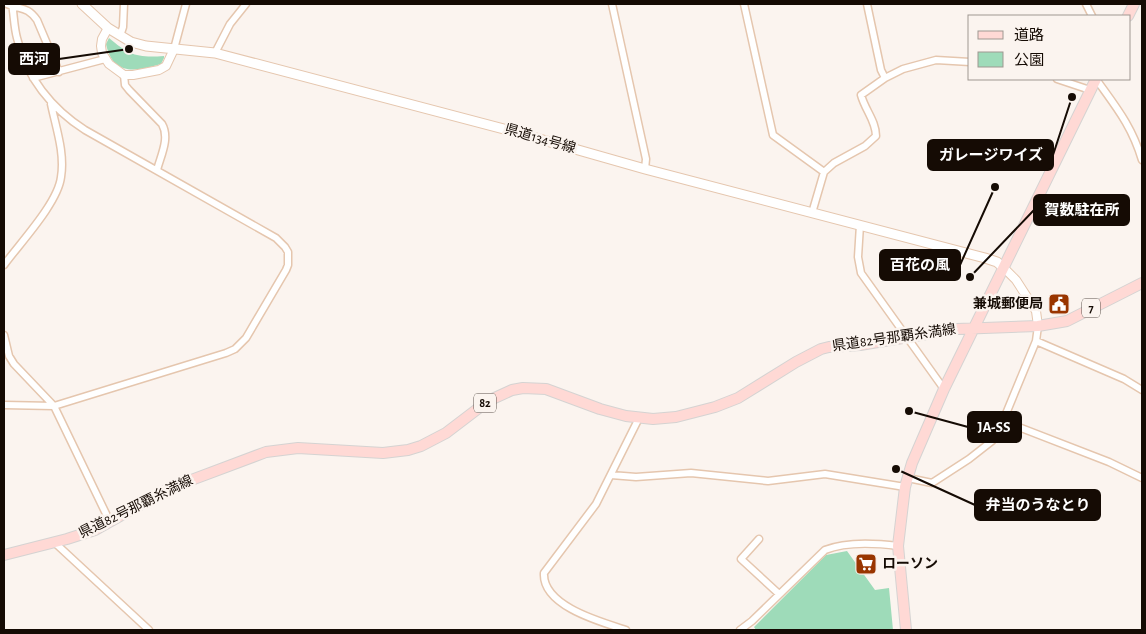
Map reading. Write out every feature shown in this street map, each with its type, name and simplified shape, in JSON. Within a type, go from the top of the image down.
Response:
[{"type":"main road","name":"県道134号線","points":[[82,4],[108,28],[120,36],[146,46],[215,53],[985,258],[997,262],[1004,268]]},
{"type":"main road","points":[[906,630],[898,546],[907,482],[923,436],[944,389],[1095,80]]},
{"type":"main road","name":"7","points":[[975,327],[1038,326],[1067,321],[1142,282]]},
{"type":"main road","name":"県道82号那覇糸満線","points":[[4,555],[79,535],[110,522],[170,488],[266,452],[298,448],[383,453],[408,450],[434,440],[488,401],[512,390],[523,388],[546,389],[607,411],[639,418],[676,417],[726,403],[750,392],[796,362],[821,349],[860,345],[906,336],[975,327]]},
{"type":"street","points":[[120,36],[123,27],[124,4]]},
{"type":"street","points":[[108,28],[102,39],[101,46],[105,59],[114,68],[124,75],[133,75],[164,68],[174,49],[186,4]]},
{"type":"street","points":[[215,53],[230,24],[246,4]]},
{"type":"street","points":[[612,4],[646,159],[645,169]]},
{"type":"street","points":[[744,4],[773,135],[824,172]]},
{"type":"street","points":[[867,4],[885,78]]},
{"type":"street","points":[[4,405],[54,406],[235,349],[252,329],[288,265],[288,252],[276,238],[84,130],[50,103],[27,66],[19,46],[11,5],[28,10],[37,20],[59,72]]},
{"type":"street","points":[[34,78],[105,59]]},
{"type":"street","points":[[812,213],[824,172],[834,163],[865,146],[876,136],[874,122],[864,105],[861,95],[885,78],[903,69],[936,60],[968,62]]},
{"type":"street","points":[[124,75],[125,86],[165,129],[166,138],[157,170]]},
{"type":"street","points":[[1060,80],[1090,90]]},
{"type":"street","points":[[1097,80],[1125,118],[1142,160]]},
{"type":"street","points":[[4,265],[48,207],[61,180],[62,159],[50,103]]},
{"type":"street","points":[[860,225],[858,257],[861,273],[944,389]]},
{"type":"street","points":[[611,475],[636,477],[691,473],[768,481],[826,474],[932,483],[969,460],[992,442],[1004,421],[1036,341],[1038,326],[1036,310],[1016,280],[1004,268]]},
{"type":"street","points":[[4,335],[9,356],[14,364],[54,406],[110,522]]},
{"type":"street","points":[[1036,341],[1124,380],[1142,390]]},
{"type":"street","points":[[626,630],[562,604],[548,590],[544,582],[544,574],[588,516],[639,418]]},
{"type":"street","points":[[1004,421],[1108,462],[1142,478]]},
{"type":"street","points":[[759,539],[741,559],[779,594]]},
{"type":"street","points":[[54,542],[149,630]]},
{"type":"street","points":[[740,630],[752,621],[825,550],[833,547],[861,544],[898,546]]},
{"type":"green space","points":[[109,38],[128,52],[140,56],[164,56],[164,58],[161,64],[143,68],[127,69],[120,67],[109,55],[106,44]]},
{"type":"green space","points":[[847,551],[875,590],[889,588],[893,630],[756,630],[754,627],[826,555]]},
{"type":"place","name":"西河","points":[[129,49]]},
{"type":"place","name":"ガレージワイズ","points":[[1072,97]]},
{"type":"place","name":"百花の風","points":[[995,187]]},
{"type":"place","name":"賀数駐在所","points":[[970,277]]},
{"type":"place","name":"兼城郵便局","points":[[1059,304]]},
{"type":"place","name":"JA-SS","points":[[909,411]]},
{"type":"place","name":"弁当のうなとり","points":[[896,469]]},
{"type":"place","name":"ローソン","points":[[866,564]]}]
